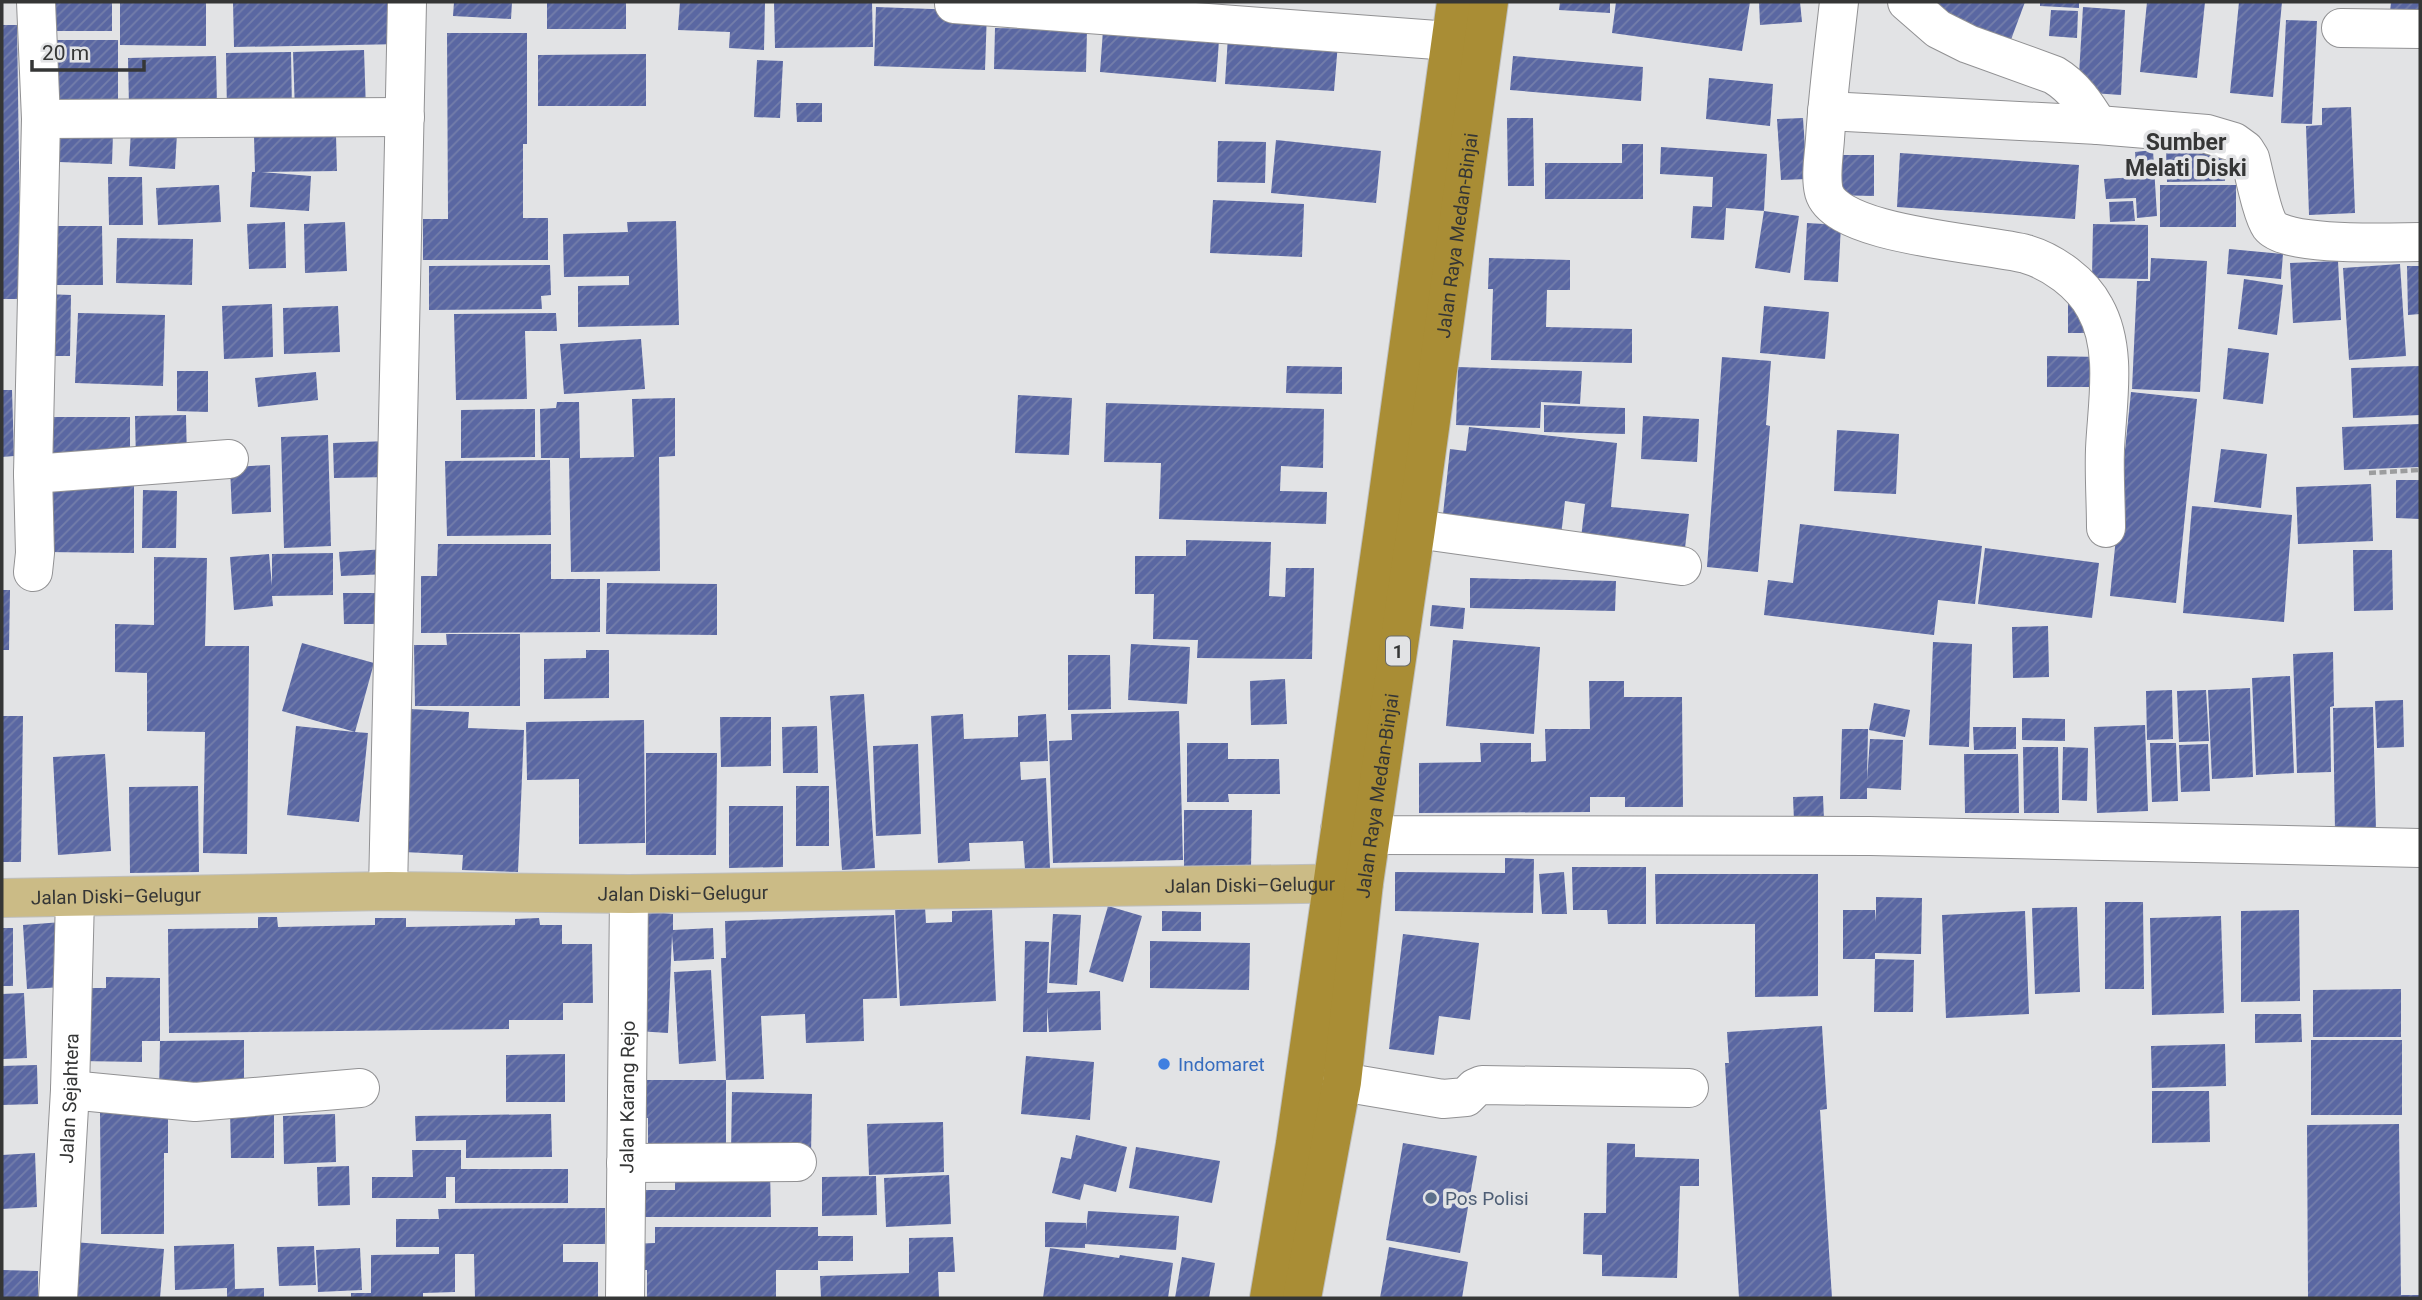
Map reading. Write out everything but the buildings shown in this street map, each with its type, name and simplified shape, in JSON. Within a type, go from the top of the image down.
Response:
[{"type":"highway","name":"Jalan Raya Medan-Binjai","points":[[1269,1298],[1295,1144],[1355,832],[1456,2]]},
{"type":"highway","name":"Jalan Raya Medan-Binjai","points":[[1355,832],[1416,529],[1489,2]]},
{"type":"highway","name":"Jalan Raya Medan-Binjai","points":[[1302,1298],[1342,1082],[1347,883]]},
{"type":"main road","name":"Jalan Diski–Gelugur","points":[[2,898],[388,891],[629,894],[1347,883]]},
{"type":"street","points":[[33,572],[41,119],[36,2]]},
{"type":"street","points":[[388,891],[407,2]]},
{"type":"street","points":[[1839,2],[1827,110],[1824,190],[1829,201],[1842,212],[1864,223],[2028,254],[2074,280],[2096,309],[2110,354],[2105,452],[2106,528]]},
{"type":"street","points":[[1907,2],[1938,29],[1968,44],[2054,75],[2082,100],[2098,125]]},
{"type":"street","points":[[954,4],[1450,41]]},
{"type":"street","points":[[2341,28],[2420,29]]},
{"type":"street","points":[[1827,110],[2098,125],[2207,134],[2234,142],[2245,150],[2250,158],[2269,225],[2283,236],[2337,241],[2420,242]]},
{"type":"street","points":[[41,119],[405,117]]},
{"type":"street","points":[[33,474],[229,459]]},
{"type":"street","points":[[1416,529],[1682,566]]},
{"type":"street","points":[[1355,832],[1870,836],[2420,848]]},
{"type":"street","name":"Jalan Karang Rejo","points":[[625,1298],[629,894]]},
{"type":"street","name":"Jalan Sejahtera","points":[[58,1298],[70,1090],[75,898]]},
{"type":"street","points":[[1342,1082],[1443,1099],[1466,1097],[1470,1091],[1482,1086],[1689,1088]]},
{"type":"street","points":[[70,1090],[195,1102],[360,1088]]},
{"type":"street","points":[[626,1163],[797,1162]]},
{"type":"path","points":[[2369,473],[2420,470]]},
{"type":"place","name":"Indomaret","points":[[1164,1064]]},
{"type":"place","name":"Pos Polisi","points":[[1431,1198]]},
{"type":"district","name":"Sumber Melati Diski","points":[[2186,155]]}]
